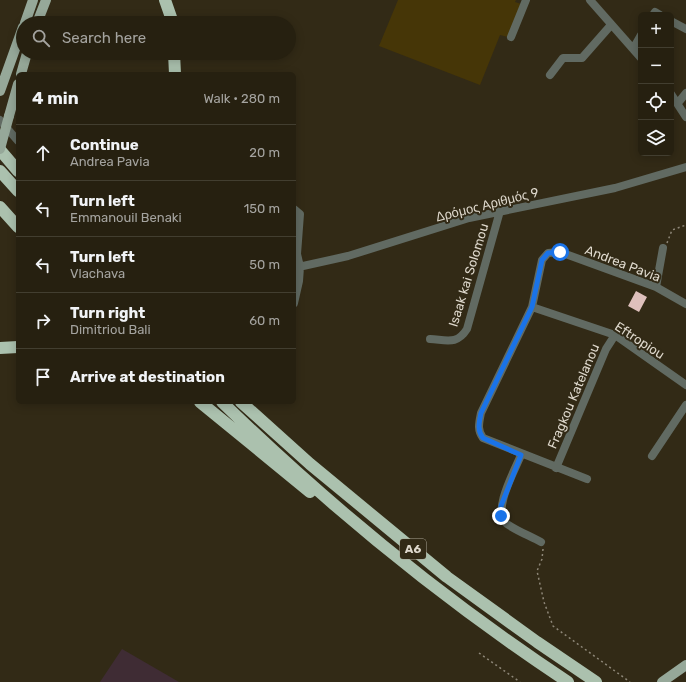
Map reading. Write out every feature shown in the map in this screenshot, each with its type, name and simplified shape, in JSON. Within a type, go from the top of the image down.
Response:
[{"type":"highway","points":[[165,0],[171,16]]},
{"type":"highway","points":[[175,60],[176,72]]},
{"type":"highway","points":[[0,150],[16,169]]},
{"type":"highway","points":[[0,171],[16,189]]},
{"type":"highway","points":[[0,207],[16,225]]},
{"type":"highway","points":[[0,348],[16,347]]},
{"type":"highway","points":[[202,404],[302,486],[363,530]]},
{"type":"highway","name":"A6","points":[[224,404],[363,530],[437,589],[525,654],[568,682]]},
{"type":"highway","name":"A6","points":[[243,404],[310,464],[447,576],[537,642],[596,682]]},
{"type":"highway","points":[[255,404],[368,512]]},
{"type":"main road","points":[[27,16],[33,0]]},
{"type":"main road","points":[[40,16],[46,0]]},
{"type":"main road","points":[[0,91],[16,46]]},
{"type":"main road","points":[[22,72],[25,60]]},
{"type":"main road","points":[[0,150],[4,118],[16,89]]},
{"type":"main road","points":[[665,680],[686,665]]},
{"type":"street","points":[[511,37],[526,0]]},
{"type":"street","points":[[590,0],[638,54]]},
{"type":"street","points":[[674,23],[686,29]]},
{"type":"street","points":[[550,75],[563,58],[582,58],[611,25]]},
{"type":"street","points":[[633,48],[638,40]]},
{"type":"street","points":[[678,103],[686,93]]},
{"type":"street","points":[[674,98],[686,117]]},
{"type":"street","points":[[4,118],[16,138]]},
{"type":"street","name":"Δρόμος Αριθμός 9","points":[[297,267],[348,256],[469,218],[615,188],[686,167]]},
{"type":"street","points":[[296,211],[300,214],[301,220],[297,254],[299,281],[296,294]]},
{"type":"street","name":"Isaak kai Solomou","points":[[430,339],[456,340],[462,337],[467,329],[500,211]]},
{"type":"street","points":[[656,287],[663,248]]},
{"type":"street","name":"Andrea Pavia","points":[[532,307],[542,260],[548,253],[560,252],[656,287],[686,304]]},
{"type":"street","points":[[532,307],[481,413],[478,426],[479,433],[483,438],[521,455],[587,479]]},
{"type":"street","name":"Eftropiou","points":[[532,307],[615,335],[686,385]]},
{"type":"street","name":"Fragkou Katelanou","points":[[556,468],[606,348],[615,335]]},
{"type":"street","points":[[652,456],[686,405]]},
{"type":"street","points":[[521,455],[501,506],[501,516],[507,524],[541,542]]},
{"type":"path","points":[[663,248],[668,242],[672,230],[686,225]]},
{"type":"path","points":[[541,542],[543,550],[542,559],[537,570],[544,602],[552,626],[630,682]]},
{"type":"path","points":[[479,653],[520,682]]},
{"type":"shaded area","points":[[398,0],[516,0],[515,2],[521,4],[508,37],[500,35],[480,85],[379,46]]},
{"type":"shaded area","points":[[122,649],[179,682],[100,682]]},
{"type":"building","points":[[636,291],[647,297],[639,312],[628,306]]},
{"type":"route","points":[[501,516],[501,506],[521,455],[483,438],[479,433],[478,426],[481,413],[532,307],[542,260],[548,253],[560,252]]}]
